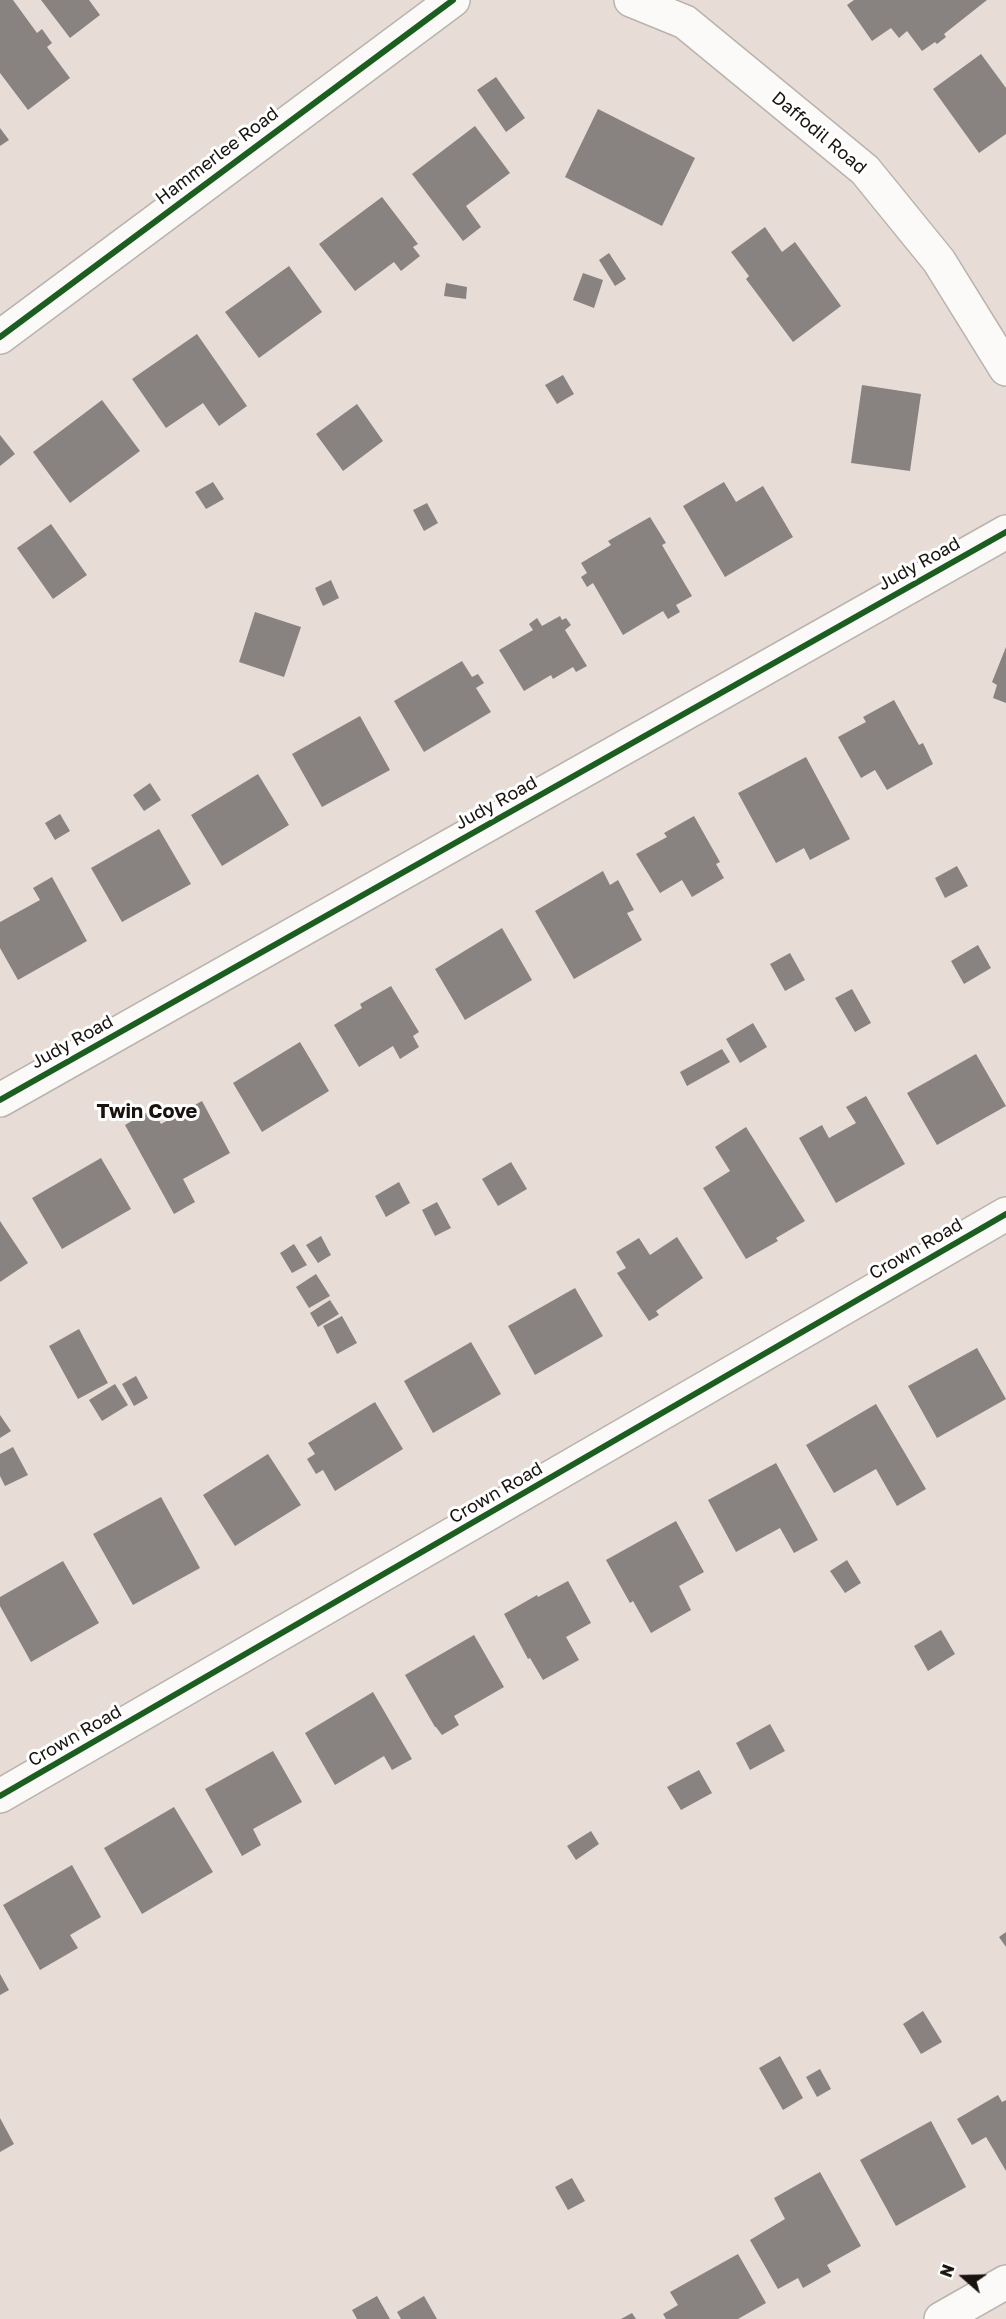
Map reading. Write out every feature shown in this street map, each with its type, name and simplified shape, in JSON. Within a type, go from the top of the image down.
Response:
[{"type":"street","name":"Hammerlee Road","points":[[0,337],[453,0]]},
{"type":"street","name":"Daffodil Road","points":[[631,0],[685,22],[865,170],[939,261],[1006,369]]},
{"type":"street","name":"Judy Road","points":[[0,1100],[1006,532]]},
{"type":"street","name":"Crown Road","points":[[0,1796],[1006,1214]]},
{"type":"street","points":[[941,2319],[1006,2282]]},
{"type":"building","points":[[0,0],[13,0],[37,33],[42,29],[52,43],[47,47],[70,78],[28,110],[0,73]]},
{"type":"building","points":[[41,0],[89,0],[100,15],[70,38]]},
{"type":"building","points":[[854,0],[987,0],[944,34],[946,37],[922,51],[907,31],[899,38],[891,28],[872,41],[847,5]]},
{"type":"building","points":[[981,54],[1006,88],[1006,134],[979,153],[933,89]]},
{"type":"building","points":[[496,77],[525,118],[506,132],[477,90]]},
{"type":"building","points":[[598,109],[695,158],[662,226],[565,177]]},
{"type":"building","points":[[475,126],[510,173],[466,206],[481,227],[463,241],[412,174]]},
{"type":"building","points":[[0,128],[9,140],[0,146]]},
{"type":"building","points":[[382,197],[418,244],[413,247],[420,256],[401,271],[394,262],[355,291],[319,244]]},
{"type":"building","points":[[765,227],[782,252],[795,242],[841,306],[793,342],[746,279],[749,276],[731,252]]},
{"type":"building","points":[[609,253],[626,279],[615,286],[599,260]]},
{"type":"building","points":[[289,266],[322,312],[259,358],[225,312]]},
{"type":"building","points":[[583,273],[603,280],[594,308],[573,300]]},
{"type":"building","points":[[446,283],[467,287],[466,299],[444,296]]},
{"type":"building","points":[[197,334],[247,406],[219,426],[203,403],[166,428],[132,379]]},
{"type":"building","points":[[563,375],[574,394],[557,404],[545,385]]},
{"type":"building","points":[[862,385],[921,394],[910,471],[851,463]]},
{"type":"building","points":[[102,400],[140,451],[70,503],[33,452]]},
{"type":"building","points":[[357,404],[383,441],[343,471],[316,434]]},
{"type":"building","points":[[0,435],[15,454],[0,466]]},
{"type":"building","points":[[213,482],[224,499],[206,509],[195,492]]},
{"type":"building","points":[[724,482],[736,502],[763,486],[793,537],[725,577],[683,506]]},
{"type":"building","points":[[427,503],[438,523],[424,531],[413,510]]},
{"type":"building","points":[[650,517],[666,543],[662,545],[692,596],[676,605],[680,612],[668,619],[663,611],[623,635],[593,583],[587,587],[581,577],[587,573],[581,563],[611,545],[608,541]]},
{"type":"building","points":[[51,524],[87,575],[53,599],[17,548]]},
{"type":"building","points":[[331,580],[339,598],[323,606],[315,588]]},
{"type":"building","points":[[255,612],[301,627],[284,677],[239,662]]},
{"type":"building","points":[[560,616],[562,620],[566,618],[571,625],[565,630],[587,666],[576,672],[573,667],[553,679],[551,675],[524,691],[499,650],[533,630],[529,624],[537,618],[542,626]]},
{"type":"building","points":[[1006,647],[1006,703],[993,698],[997,685],[992,682]]},
{"type":"building","points":[[462,661],[472,677],[478,674],[484,683],[476,688],[491,712],[424,752],[394,701]]},
{"type":"building","points":[[894,700],[919,745],[923,743],[933,764],[887,790],[875,770],[861,778],[838,737],[866,722],[863,717]]},
{"type":"building","points":[[360,716],[390,770],[322,807],[292,754]]},
{"type":"building","points":[[806,757],[850,839],[810,860],[804,848],[776,863],[738,793]]},
{"type":"building","points":[[258,774],[289,825],[222,866],[191,815]]},
{"type":"building","points":[[150,783],[161,800],[144,811],[133,795]]},
{"type":"building","points":[[60,814],[70,831],[55,840],[45,823]]},
{"type":"building","points":[[694,816],[720,862],[716,864],[724,878],[692,897],[682,880],[660,893],[636,854],[667,837],[664,833]]},
{"type":"building","points":[[159,829],[191,884],[122,922],[91,868]]},
{"type":"building","points":[[957,866],[968,886],[945,898],[935,878]]},
{"type":"building","points":[[603,871],[610,885],[618,880],[634,910],[627,913],[642,940],[574,979],[535,911]]},
{"type":"building","points":[[52,877],[87,941],[18,980],[0,948],[0,922],[40,900],[33,888]]},
{"type":"building","points":[[502,928],[532,980],[465,1020],[435,969]]},
{"type":"building","points":[[978,945],[991,968],[964,984],[951,961]]},
{"type":"building","points":[[790,953],[805,980],[785,991],[770,964]]},
{"type":"building","points":[[391,986],[419,1032],[413,1036],[419,1047],[400,1059],[393,1046],[359,1067],[334,1025],[362,1008],[360,1004]]},
{"type":"building","points":[[852,989],[871,1023],[855,1032],[835,998]]},
{"type":"building","points":[[753,1023],[767,1047],[740,1063],[726,1039]]},
{"type":"building","points":[[300,1042],[329,1091],[262,1132],[233,1083]]},
{"type":"building","points":[[722,1049],[730,1062],[687,1086],[680,1072]]},
{"type":"building","points":[[976,1054],[1006,1106],[937,1145],[907,1093]]},
{"type":"building","points":[[866,1096],[905,1164],[836,1203],[799,1138],[822,1125],[829,1138],[856,1123],[846,1107]]},
{"type":"building","points":[[202,1101],[230,1153],[183,1179],[195,1202],[174,1214],[125,1125],[153,1109],[161,1124]]},
{"type":"building","points":[[746,1127],[805,1221],[776,1238],[778,1241],[746,1259],[703,1188],[730,1171],[715,1147]]},
{"type":"building","points":[[101,1158],[131,1209],[62,1249],[32,1198]]},
{"type":"building","points":[[511,1162],[527,1189],[498,1206],[482,1179]]},
{"type":"building","points":[[399,1182],[410,1203],[386,1217],[375,1196]]},
{"type":"building","points":[[437,1202],[451,1228],[435,1236],[422,1210]]},
{"type":"building","points":[[0,1221],[28,1263],[0,1282]]},
{"type":"building","points":[[321,1236],[331,1255],[318,1263],[306,1245]]},
{"type":"building","points":[[677,1237],[703,1278],[656,1311],[659,1315],[649,1321],[617,1273],[626,1268],[616,1252],[639,1238],[650,1255]]},
{"type":"building","points":[[294,1244],[307,1265],[292,1273],[280,1253]]},
{"type":"building","points":[[316,1274],[330,1296],[309,1308],[296,1287]]},
{"type":"building","points":[[575,1288],[603,1336],[535,1375],[508,1326]]},
{"type":"building","points":[[330,1300],[339,1314],[318,1327],[310,1313]]},
{"type":"building","points":[[342,1316],[357,1343],[337,1354],[323,1326]]},
{"type":"building","points":[[79,1329],[108,1383],[78,1399],[49,1346]]},
{"type":"building","points":[[471,1342],[501,1394],[433,1433],[404,1381]]},
{"type":"building","points":[[977,1348],[1006,1399],[937,1438],[908,1386]]},
{"type":"building","points":[[136,1376],[148,1398],[134,1406],[122,1384]]},
{"type":"building","points":[[115,1384],[128,1405],[102,1421],[89,1400]]},
{"type":"building","points":[[375,1402],[403,1449],[335,1491],[323,1470],[316,1474],[307,1459],[315,1454],[308,1443]]},
{"type":"building","points":[[876,1404],[926,1489],[897,1506],[876,1469],[834,1493],[806,1445]]},
{"type":"building","points":[[0,1415],[11,1431],[0,1438]]},
{"type":"building","points":[[13,1447],[28,1475],[5,1486],[0,1476],[0,1454]]},
{"type":"building","points":[[268,1454],[301,1505],[235,1546],[203,1495]]},
{"type":"building","points":[[776,1463],[818,1540],[794,1553],[780,1528],[736,1552],[708,1500]]},
{"type":"building","points":[[161,1497],[200,1568],[133,1605],[93,1534]]},
{"type":"building","points":[[676,1521],[704,1572],[679,1586],[691,1610],[651,1633],[633,1601],[630,1603],[606,1560]]},
{"type":"building","points":[[847,1560],[861,1583],[845,1593],[830,1571]]},
{"type":"building","points":[[63,1561],[99,1623],[31,1662],[0,1606],[0,1597]]},
{"type":"building","points":[[568,1581],[591,1623],[566,1637],[579,1660],[543,1680],[530,1658],[528,1659],[504,1614]]},
{"type":"building","points":[[941,1630],[955,1654],[928,1671],[914,1646]]},
{"type":"building","points":[[474,1635],[504,1687],[454,1716],[459,1725],[442,1735],[405,1675]]},
{"type":"building","points":[[373,1692],[412,1759],[392,1770],[384,1756],[335,1785],[305,1733]]},
{"type":"building","points":[[770,1724],[785,1751],[750,1770],[736,1743]]},
{"type":"building","points":[[273,1751],[302,1802],[253,1829],[261,1845],[242,1856],[205,1789]]},
{"type":"building","points":[[699,1770],[712,1793],[681,1810],[667,1787]]},
{"type":"building","points":[[174,1807],[213,1872],[142,1914],[104,1848]]},
{"type":"building","points":[[591,1831],[599,1844],[576,1860],[567,1846]]},
{"type":"building","points":[[72,1865],[101,1917],[70,1935],[78,1948],[40,1970],[3,1905]]},
{"type":"building","points":[[1006,1932],[1006,1947],[999,1937]]},
{"type":"building","points":[[0,1974],[9,1990],[0,1995]]},
{"type":"building","points":[[923,2011],[942,2042],[921,2054],[903,2024]]},
{"type":"building","points":[[780,2056],[803,2098],[783,2110],[759,2068]]},
{"type":"building","points":[[820,2069],[831,2089],[817,2097],[806,2077]]},
{"type":"building","points":[[998,2095],[1002,2102],[1006,2100],[1006,2171],[986,2137],[972,2145],[957,2119]]},
{"type":"building","points":[[0,2118],[14,2144],[0,2152]]},
{"type":"building","points":[[931,2121],[966,2187],[896,2226],[860,2160]]},
{"type":"building","points":[[820,2172],[861,2246],[827,2265],[831,2272],[803,2288],[798,2278],[778,2289],[750,2240],[785,2219],[774,2198]]},
{"type":"building","points":[[572,2178],[585,2201],[568,2210],[555,2187]]},
{"type":"building","points":[[738,2254],[766,2303],[738,2319],[666,2319],[663,2314],[678,2305],[670,2292]]},
{"type":"building","points":[[377,2296],[390,2319],[357,2319],[352,2310]]},
{"type":"building","points":[[424,2296],[437,2319],[401,2319],[397,2312]]},
{"type":"building","points":[[632,2313],[636,2319],[621,2319]]},
{"type":"cycle path","points":[[0,337],[453,0]]},
{"type":"cycle path","points":[[0,1100],[1006,532]]},
{"type":"cycle path","points":[[0,1796],[1006,1214]]},
{"type":"district","name":"Twin Cove","points":[[147,1112]]}]
